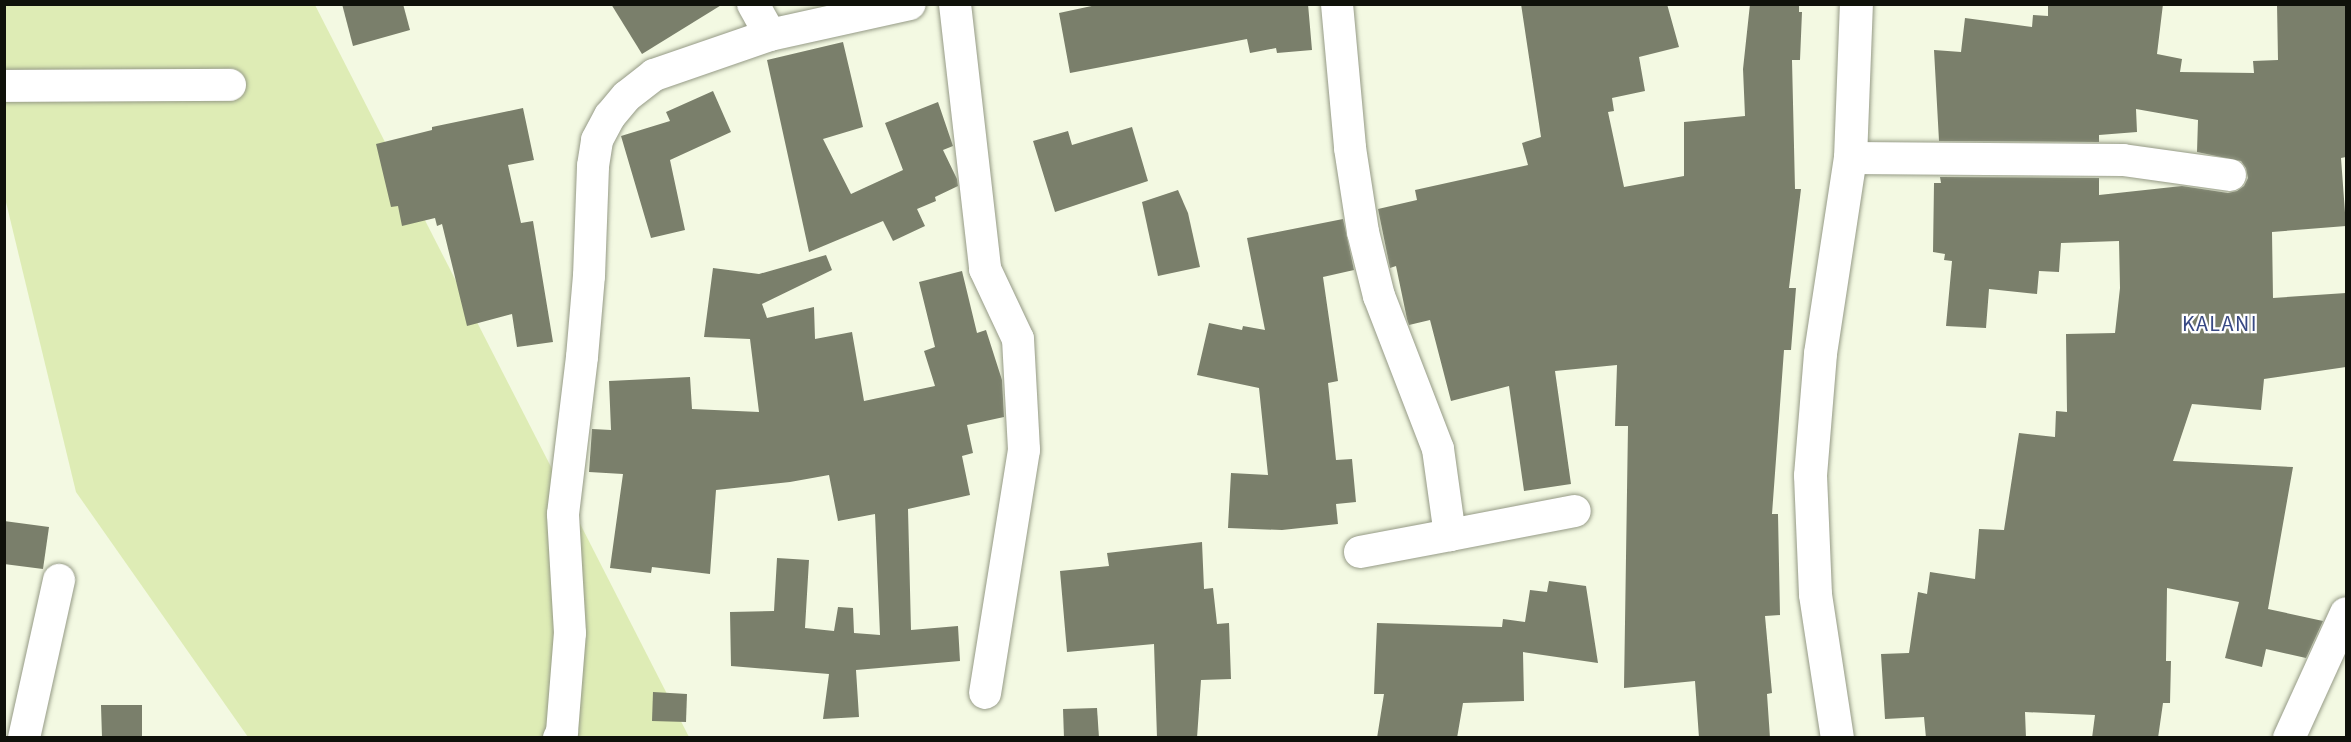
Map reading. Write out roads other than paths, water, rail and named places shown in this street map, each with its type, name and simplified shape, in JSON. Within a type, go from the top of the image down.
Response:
[{"type":"street","points":[[753,4],[770,35]]},
{"type":"street","points":[[560,738],[570,633],[563,514],[584,334],[589,276],[592,166],[597,140],[610,116],[627,96],[654,75],[770,35],[910,4]]},
{"type":"street","points":[[955,4],[985,269],[1018,339],[1024,450],[985,693]]},
{"type":"street","points":[[1337,4],[1350,148],[1363,232],[1379,296],[1438,449],[1450,534]]},
{"type":"street","points":[[1837,738],[1815,594],[1810,476],[1820,353],[1850,158],[1856,4]]},
{"type":"street","points":[[4,86],[230,85]]},
{"type":"street","points":[[1850,158],[2123,160],[2230,176]]},
{"type":"street","points":[[1360,552],[1575,511]]},
{"type":"street","points":[[24,738],[59,580]]},
{"type":"street","points":[[2289,738],[2346,613]]},
{"type":"district","name":"KALANI","points":[[2220,325]]}]
